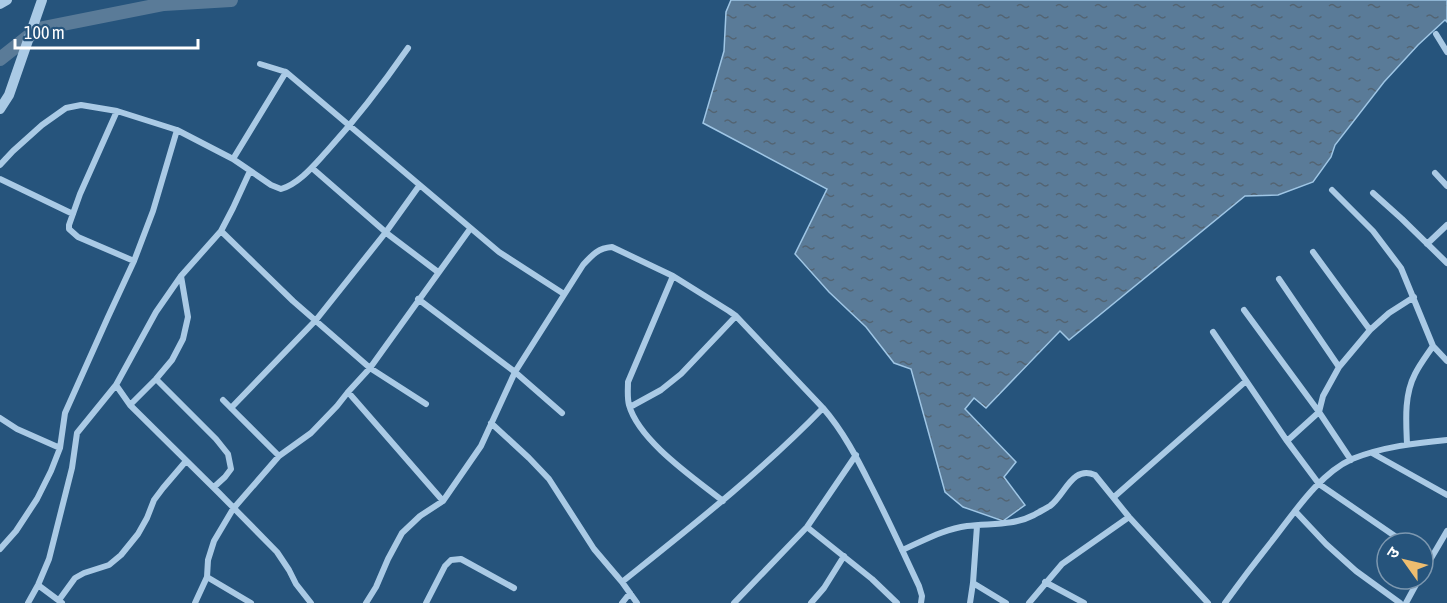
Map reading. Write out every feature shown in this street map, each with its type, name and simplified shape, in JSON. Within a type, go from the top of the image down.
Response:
[{"type":"street","points":[[0,4],[8,0]]},
{"type":"street","points":[[0,109],[9,95],[42,0]]},
{"type":"street","points":[[1436,34],[1447,52]]},
{"type":"street","points":[[0,165],[42,125],[66,108],[81,105],[117,111],[177,130],[233,159],[271,185],[281,189],[290,186],[312,168],[349,127],[408,48]]},
{"type":"street","points":[[260,64],[285,72],[470,229],[499,252],[564,294]]},
{"type":"street","points":[[233,159],[285,72]]},
{"type":"street","points":[[117,111],[80,194],[69,229],[78,237],[134,261]]},
{"type":"street","points":[[0,549],[16,531],[37,499],[60,448],[65,413],[134,261],[153,211],[177,130]]},
{"type":"street","points":[[312,168],[386,232],[438,272]]},
{"type":"street","points":[[28,603],[49,560],[57,533],[72,468],[77,433],[116,385],[156,312],[181,276],[221,231],[250,171]]},
{"type":"street","points":[[1435,172],[1447,186]]},
{"type":"street","points":[[0,178],[73,214]]},
{"type":"street","points":[[231,408],[316,320],[386,232],[419,186]]},
{"type":"street","points":[[1332,190],[1373,231],[1401,268],[1433,346],[1447,361]]},
{"type":"street","points":[[1372,194],[1447,262]]},
{"type":"street","points":[[1427,244],[1447,225]]},
{"type":"street","points":[[195,603],[207,577],[208,560],[214,541],[233,509],[279,456],[311,433],[370,368],[470,229]]},
{"type":"street","points":[[221,231],[293,301],[370,368],[426,404]]},
{"type":"street","points":[[366,603],[402,533],[420,516],[443,501],[481,446],[515,372],[583,265],[595,252],[603,247],[612,246],[673,276],[736,316],[823,408],[835,422],[855,455],[919,586],[922,596],[921,603]]},
{"type":"street","points":[[1313,252],[1370,330]]},
{"type":"street","points":[[130,405],[172,360],[183,339],[188,317],[181,276]]},
{"type":"street","points":[[673,276],[628,382],[630,407],[638,425],[669,459],[723,501]]},
{"type":"street","points":[[1279,279],[1339,367]]},
{"type":"street","points":[[1287,441],[1319,412],[1323,396],[1339,367],[1370,330],[1389,313],[1414,297]]},
{"type":"street","points":[[418,299],[515,372],[562,413]]},
{"type":"street","points":[[1245,310],[1351,460]]},
{"type":"street","points":[[630,407],[661,390],[681,374],[736,316]]},
{"type":"street","points":[[1213,332],[1319,484],[1388,531]]},
{"type":"street","points":[[1407,444],[1408,390],[1414,374],[1433,346]]},
{"type":"street","points":[[156,379],[228,454],[231,468],[214,488]]},
{"type":"street","points":[[1114,497],[1246,381]]},
{"type":"street","points":[[116,385],[130,405],[277,552],[296,584],[311,603]]},
{"type":"street","points":[[348,392],[443,501]]},
{"type":"street","points":[[223,400],[279,456]]},
{"type":"street","points":[[622,582],[723,501],[823,408]]},
{"type":"street","points":[[0,418],[17,429],[60,448]]},
{"type":"street","points":[[491,423],[549,479],[594,549],[637,603]]},
{"type":"street","points":[[62,428],[77,433]]},
{"type":"street","points":[[1225,603],[1295,511],[1332,471],[1351,460],[1372,453],[1407,444],[1447,440]]},
{"type":"street","points":[[1372,453],[1447,495]]},
{"type":"street","points":[[734,603],[807,527],[855,455]]},
{"type":"street","points":[[38,585],[60,601],[75,578],[109,565],[121,555],[138,534],[158,494],[186,461]]},
{"type":"street","points":[[902,550],[944,531],[1016,522],[1032,516],[1051,505],[1072,480],[1081,473],[1088,472],[1095,475],[1129,517],[1208,603]]},
{"type":"street","points":[[1295,511],[1356,571],[1400,603]]},
{"type":"street","points":[[1029,603],[1062,564],[1129,517]]},
{"type":"street","points":[[970,603],[977,526]]},
{"type":"street","points":[[807,527],[872,579],[897,603]]},
{"type":"street","points":[[1435,551],[1447,531]]},
{"type":"street","points":[[811,603],[824,588],[844,556]]},
{"type":"street","points":[[426,603],[445,566],[451,560],[461,559],[514,588]]},
{"type":"street","points":[[207,577],[251,603]]},
{"type":"street","points":[[1045,582],[1084,603]]},
{"type":"street","points":[[973,583],[1006,603]]},
{"type":"street","points":[[622,603],[630,593]]},
{"type":"water","points":[[731,0],[1447,0],[1447,22],[1445,20],[1418,45],[1384,82],[1335,145],[1331,157],[1313,182],[1278,195],[1245,196],[1069,340],[1060,331],[986,408],[974,398],[965,409],[1016,462],[1004,477],[1025,505],[1003,521],[963,507],[945,492],[911,369],[894,363],[866,327],[829,292],[795,254],[827,189],[703,123],[724,51],[726,12]]},
{"type":"waterway","points":[[0,59],[38,29],[164,4],[231,0]]}]
